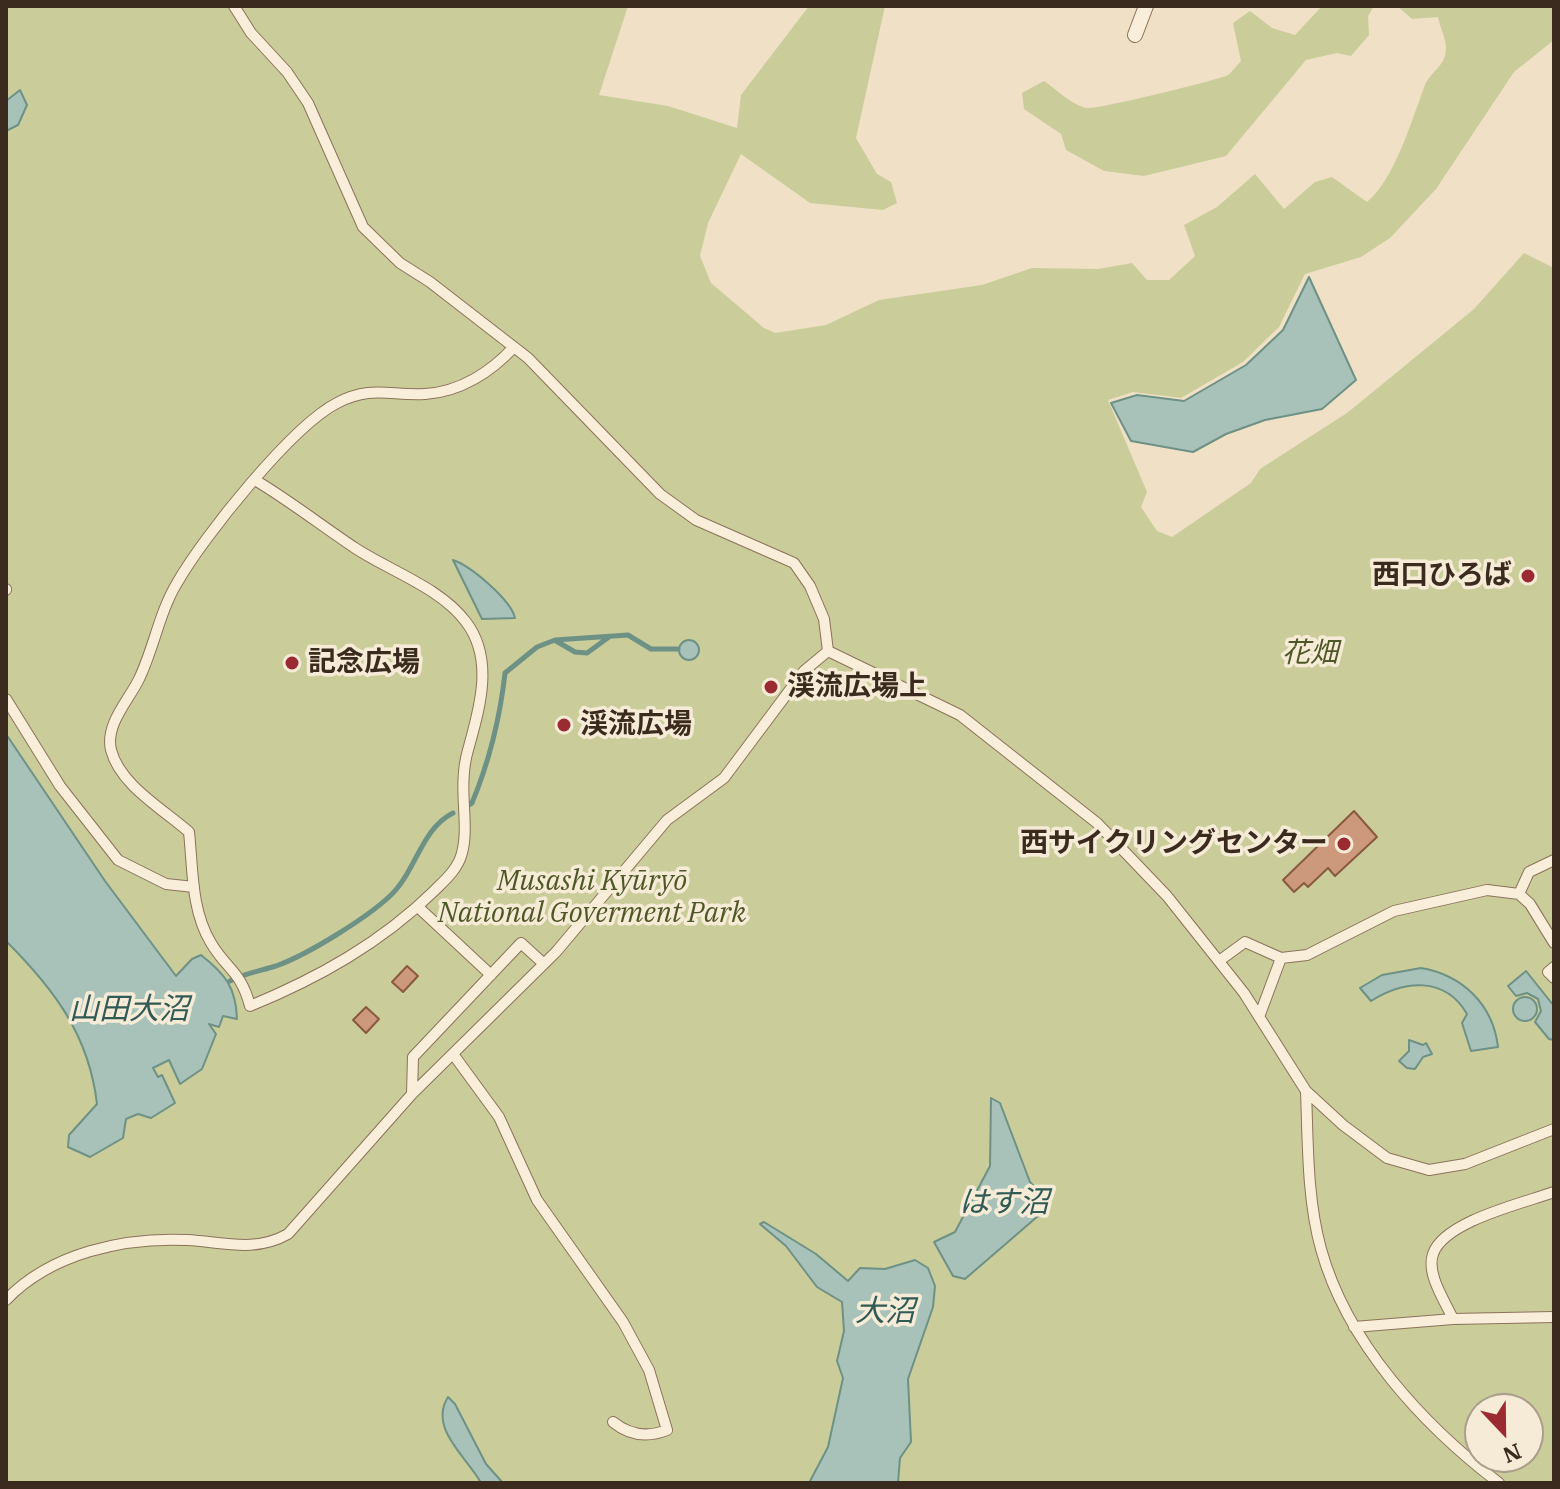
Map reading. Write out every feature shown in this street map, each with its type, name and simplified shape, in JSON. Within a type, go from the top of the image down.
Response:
[{"type":"street","points":[[234,6],[251,33],[287,72],[308,103],[363,227],[400,263],[430,282],[528,358],[660,494],[696,520],[794,563],[810,586],[824,619],[828,651]]},
{"type":"street","points":[[1135,35],[1146,6]]},
{"type":"street","points":[[255,480],[354,547],[450,605],[468,623],[479,651],[482,701],[461,775],[463,851],[454,871],[401,924],[294,987],[250,1006],[244,982],[211,942],[196,907],[189,832],[132,786],[117,766],[110,747],[117,716],[139,678],[177,583],[255,480],[302,427],[333,404],[366,393],[425,394],[478,379],[514,347]]},
{"type":"street","points":[[828,651],[960,715],[1085,813],[1167,896],[1219,961],[1306,1091],[1343,1125],[1387,1158],[1429,1170],[1465,1164],[1554,1129]]},
{"type":"street","points":[[6,1300],[56,1264],[92,1248],[186,1240],[242,1247],[271,1243],[288,1234],[412,1094],[544,964],[667,820],[724,778],[804,671],[828,651]]},
{"type":"street","points":[[6,699],[60,786],[118,860],[166,884],[194,887]]},
{"type":"street","points":[[1519,894],[1529,872],[1554,860]]},
{"type":"street","points":[[1219,961],[1245,942],[1281,958],[1322,950],[1352,930],[1416,904],[1487,890],[1519,894],[1530,904],[1554,943]]},
{"type":"street","points":[[418,907],[491,975]]},
{"type":"street","points":[[412,1094],[413,1057],[521,943],[544,964]]},
{"type":"street","points":[[1259,1017],[1281,958]]},
{"type":"street","points":[[1554,967],[1548,972],[1554,978]]},
{"type":"street","points":[[453,1054],[499,1117],[537,1200],[623,1322],[649,1370],[667,1430],[653,1436],[626,1432],[613,1422]]},
{"type":"street","points":[[1306,1091],[1320,1247],[1354,1327],[1427,1421],[1499,1483]]},
{"type":"street","points":[[1453,1319],[1434,1276],[1432,1255],[1440,1242],[1463,1226],[1554,1192]]},
{"type":"street","points":[[1354,1327],[1453,1319],[1554,1317]]},
{"type":"green space","name":"Musashi Kyūryō National Goverment Park","points":[[6,6],[628,6],[599,95],[668,106],[737,128],[741,95],[809,6],[885,6],[856,138],[877,174],[891,182],[897,203],[883,210],[810,203],[741,154],[708,223],[700,256],[711,283],[764,328],[775,333],[826,325],[879,300],[982,285],[1032,268],[1098,269],[1132,263],[1147,280],[1169,280],[1195,256],[1184,225],[1217,207],[1255,174],[1284,209],[1315,182],[1332,177],[1367,202],[1394,164],[1425,85],[1441,64],[1446,48],[1438,17],[1412,19],[1397,6],[1554,6],[1554,40],[1514,72],[1436,189],[1390,238],[1361,257],[1305,274],[1279,327],[1243,362],[1181,398],[1133,392],[1108,400],[1147,492],[1141,507],[1157,531],[1172,537],[1251,483],[1260,469],[1347,413],[1474,309],[1524,253],[1554,268],[1554,1483],[6,1483]]},
{"type":"green space","points":[[1322,6],[1374,6],[1368,16],[1369,35],[1351,56],[1337,53],[1306,60],[1226,156],[1144,176],[1104,171],[1066,150],[1061,134],[1024,109],[1022,93],[1044,81],[1070,101],[1087,108],[1220,78],[1228,75],[1241,61],[1233,23],[1250,11],[1272,28],[1295,35]]},
{"type":"water","points":[[20,90],[27,105],[18,125],[6,131],[6,101]]},
{"type":"water","points":[[1309,277],[1356,380],[1322,409],[1265,420],[1226,434],[1193,452],[1131,441],[1111,403],[1137,395],[1184,401],[1246,365],[1283,330]]},
{"type":"water","points":[[453,560],[489,584],[506,602],[515,618],[482,619]]},
{"type":"water","points":[[689,640],[696,643],[699,650],[696,657],[689,660],[682,657],[679,650],[682,643]]},
{"type":"water","name":"山田大沼","points":[[6,734],[105,881],[176,976],[192,959],[201,955],[223,975],[234,998],[237,1019],[223,1016],[219,1027],[209,1024],[216,1034],[202,1069],[180,1084],[169,1060],[153,1068],[158,1077],[162,1075],[175,1103],[151,1118],[138,1114],[126,1119],[123,1138],[90,1157],[68,1147],[69,1135],[97,1104],[86,1056],[54,995],[6,941]]},
{"type":"water","points":[[1421,968],[1450,977],[1473,994],[1490,1018],[1498,1047],[1471,1051],[1462,1023],[1467,1014],[1458,1002],[1436,988],[1410,986],[1371,1001],[1360,988],[1382,975]]},
{"type":"water","points":[[1526,971],[1554,1006],[1554,1040],[1549,1039],[1535,1022],[1541,1011],[1538,999],[1527,993],[1516,996],[1508,986]]},
{"type":"water","points":[[1525,997],[1536,1004],[1537,1009],[1530,1020],[1525,1021],[1514,1014],[1513,1009],[1520,998]]},
{"type":"water","points":[[1409,1040],[1423,1045],[1426,1043],[1432,1054],[1423,1057],[1415,1069],[1407,1068],[1399,1061],[1409,1051]]},
{"type":"water","name":"はす沼","points":[[991,1098],[1000,1103],[1030,1182],[1047,1201],[1045,1210],[965,1279],[953,1276],[934,1242],[955,1232],[990,1166]]},
{"type":"water","name":"大沼","points":[[764,1222],[816,1254],[848,1281],[860,1268],[885,1269],[915,1260],[928,1268],[935,1286],[933,1307],[908,1379],[911,1442],[900,1458],[898,1483],[809,1483],[828,1447],[843,1378],[837,1361],[844,1331],[842,1302],[817,1287],[786,1246],[760,1224]]},
{"type":"water","points":[[448,1397],[455,1404],[486,1464],[503,1483],[481,1483],[452,1443],[443,1420]]},
{"type":"building","name":"西サイクリングセンター","points":[[1354,811],[1377,837],[1335,876],[1328,868],[1308,887],[1304,883],[1294,892],[1283,880]]},
{"type":"building","points":[[407,966],[418,976],[403,992],[392,982]]},
{"type":"building","points":[[366,1007],[379,1019],[366,1033],[353,1020]]},
{"type":"waterway","points":[[467,806],[472,803],[489,756],[505,673],[537,647],[555,640],[628,635],[651,649],[678,649]]},
{"type":"waterway","points":[[556,641],[575,652],[587,653],[609,637]]},
{"type":"waterway","points":[[230,981],[289,961],[367,914],[400,885],[433,829],[453,813]]},
{"type":"place","name":"西口ひろば","points":[[1528,576]]},
{"type":"place","name":"記念広場","points":[[292,663]]},
{"type":"place","name":"渓流広場上","points":[[771,687]]},
{"type":"place","name":"渓流広場","points":[[564,725]]},
{"type":"place","name":"西サイクリングセンター","points":[[1344,844]]},
{"type":"park label","name":"花畑","points":[[1310,654]]}]
